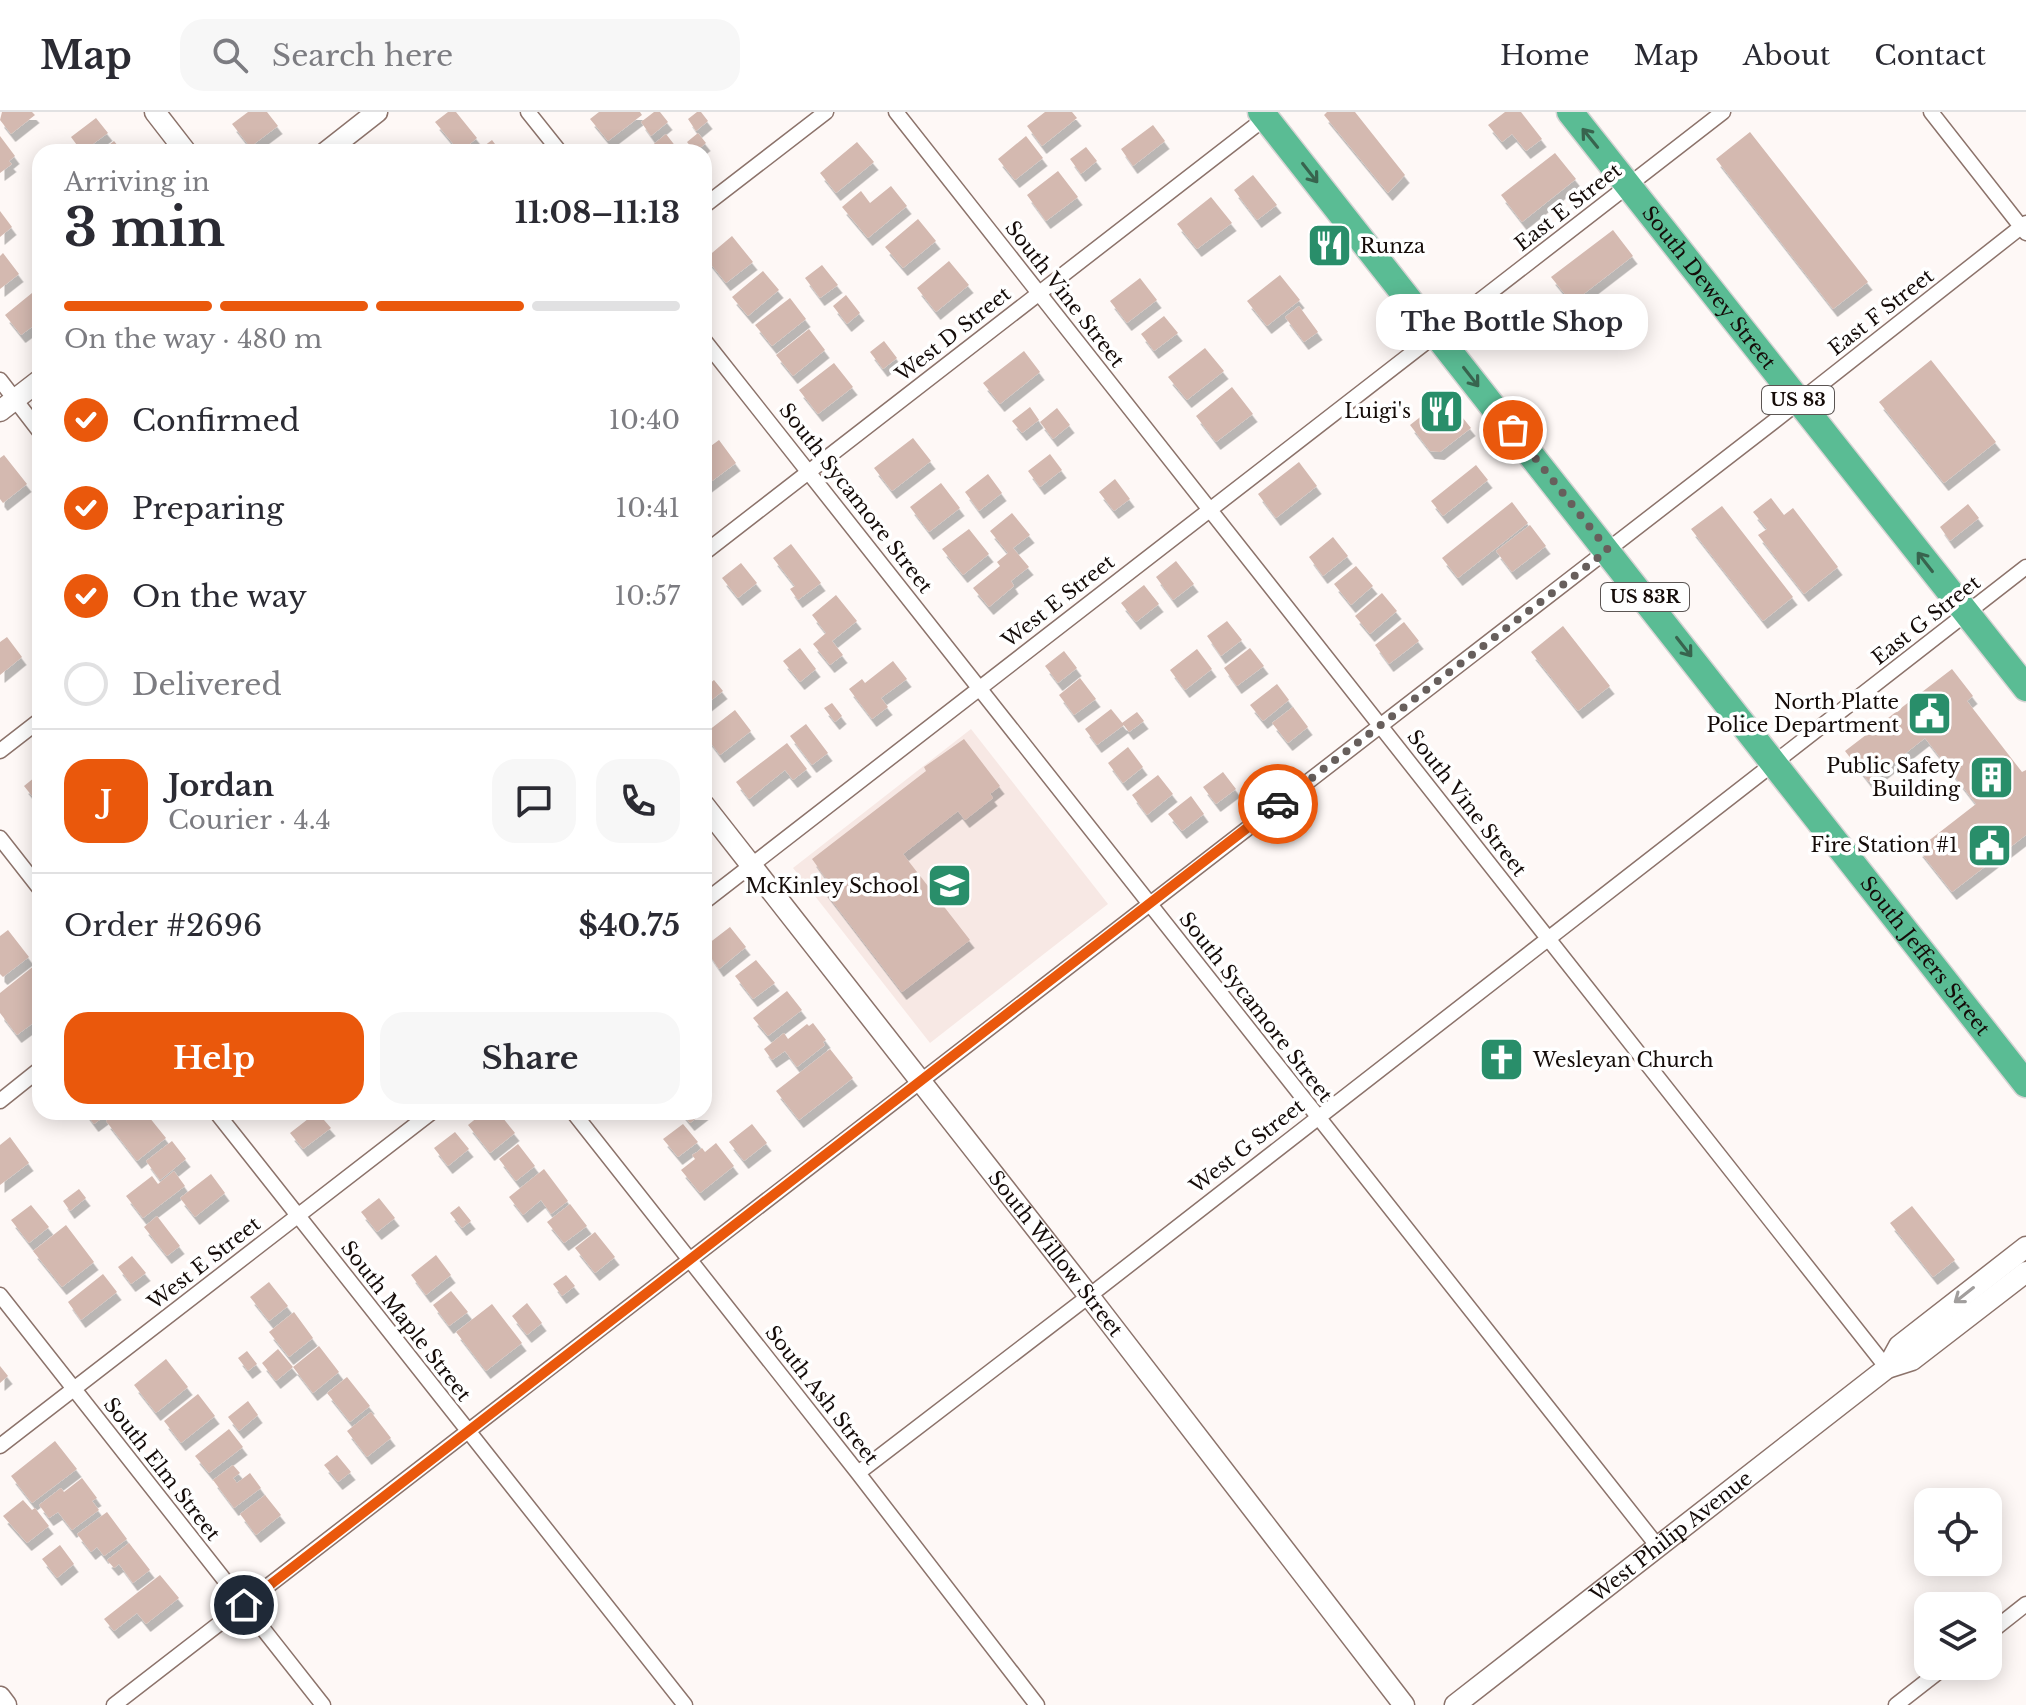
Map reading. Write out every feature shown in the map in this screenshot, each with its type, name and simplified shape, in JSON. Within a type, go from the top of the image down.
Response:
[{"type":"highway","name":"South Dewey Street","points":[[1570,112],[2026,688]]},
{"type":"highway","name":"South Jeffers Street","points":[[1267,114],[2026,1084]]},
{"type":"main road","points":[[155,112],[180,144]]},
{"type":"main road","points":[[336,144],[377,112]]},
{"type":"main road","points":[[7,405],[32,386]]},
{"type":"main road","name":"South Willow Street","points":[[712,815],[1089,1296],[1404,1705]]},
{"type":"main road","name":"West Philip Avenue","points":[[1887,1368],[1899,1346],[2026,1247]]},
{"type":"main road","name":"West Philip Avenue","points":[[1455,1705],[1887,1368],[1912,1360],[2026,1272]]},
{"type":"main road","points":[[0,1697],[6,1705]]},
{"type":"street","points":[[528,112],[554,144]]},
{"type":"street","points":[[712,200],[826,112]]},
{"type":"street","name":"South Vine Street","points":[[896,112],[1887,1368]]},
{"type":"street","name":"East E Street","points":[[1437,334],[1723,112]]},
{"type":"street","points":[[1931,112],[2024,228]]},
{"type":"street","name":"West D Street","points":[[712,547],[1267,114]]},
{"type":"street","name":"East F Street","points":[[114,1705],[2024,228]]},
{"type":"street","name":"West E Street","points":[[712,896],[1437,334]]},
{"type":"street","name":"South Sycamore Street","points":[[712,350],[1659,1548]]},
{"type":"street","points":[[0,380],[7,405],[32,425]]},
{"type":"street","name":"East G Street","points":[[1774,763],[2026,567]]},
{"type":"street","points":[[0,751],[32,726]]},
{"type":"street","name":"West G Street","points":[[858,1473],[1774,763]]},
{"type":"street","points":[[0,838],[32,879]]},
{"type":"street","points":[[0,1101],[32,1075]]},
{"type":"street","name":"South Maple Street","points":[[222,1120],[685,1705]]},
{"type":"street","name":"West E Street","points":[[0,1446],[422,1120]]},
{"type":"street","name":"South Ash Street","points":[[579,1120],[1037,1705]]},
{"type":"street","name":"South Elm Street","points":[[0,1295],[323,1705]]},
{"type":"street","points":[[2002,1623],[2026,1604]]},
{"type":"street","points":[[1896,1705],[1928,1680]]},
{"type":"shaded area","name":"McKinley School","points":[[971,729],[1108,904],[930,1043],[793,868]]},
{"type":"building","points":[[2,112],[32,112],[35,115],[11,134],[0,120]]},
{"type":"building","points":[[248,112],[267,112],[278,126],[254,144],[248,144],[232,124]]},
{"type":"building","points":[[448,112],[456,112],[477,138],[470,144],[453,144],[435,122]]},
{"type":"building","points":[[599,112],[640,112],[642,115],[608,141],[590,119]]},
{"type":"building","points":[[654,112],[660,112],[668,122],[651,136],[641,122]]},
{"type":"building","points":[[701,112],[708,121],[696,131],[688,119]]},
{"type":"building","points":[[1045,112],[1072,112],[1077,118],[1042,146],[1027,126]]},
{"type":"building","points":[[1327,112],[1355,112],[1405,175],[1388,193],[1324,115]]},
{"type":"building","points":[[1505,112],[1521,112],[1542,139],[1526,151],[1512,134],[1502,142],[1488,125]]},
{"type":"building","points":[[96,118],[108,133],[93,144],[76,144],[71,137]]},
{"type":"building","points":[[1153,125],[1165,141],[1133,166],[1121,149]]},
{"type":"building","points":[[1750,132],[1868,282],[1833,309],[1716,159]]},
{"type":"building","points":[[698,133],[706,143],[689,144],[687,142]]},
{"type":"building","points":[[666,134],[674,144],[654,144]]},
{"type":"building","points":[[0,136],[15,156],[9,161],[12,164],[0,173]]},
{"type":"building","points":[[1026,136],[1043,158],[1015,180],[998,159]]},
{"type":"building","points":[[857,142],[874,162],[836,193],[820,173]]},
{"type":"building","points":[[1086,147],[1097,161],[1081,174],[1070,159]]},
{"type":"building","points":[[1555,153],[1576,179],[1522,222],[1501,195]]},
{"type":"building","points":[[1058,171],[1078,197],[1046,221],[1027,195]]},
{"type":"building","points":[[1253,175],[1277,205],[1257,220],[1234,190]]},
{"type":"building","points":[[891,186],[907,206],[868,238],[842,207],[861,191],[870,203]]},
{"type":"building","points":[[1211,197],[1232,223],[1197,249],[1177,224]]},
{"type":"building","points":[[0,211],[12,227],[0,237]]},
{"type":"building","points":[[918,219],[936,241],[903,268],[885,247]]},
{"type":"building","points":[[1613,230],[1633,256],[1572,303],[1551,277]]},
{"type":"building","points":[[732,236],[753,262],[726,283],[712,266],[712,253]]},
{"type":"building","points":[[3,253],[19,274],[0,289],[0,256]]},
{"type":"building","points":[[949,261],[969,285],[936,312],[917,288]]},
{"type":"building","points":[[822,265],[838,285],[820,298],[805,278]]},
{"type":"building","points":[[763,271],[779,290],[748,316],[732,297]]},
{"type":"building","points":[[1280,275],[1300,300],[1267,326],[1247,301]]},
{"type":"building","points":[[1140,278],[1157,300],[1127,323],[1110,301]]},
{"type":"building","points":[[32,293],[32,327],[21,335],[5,315]]},
{"type":"building","points":[[846,295],[860,313],[847,324],[833,306]]},
{"type":"building","points":[[790,298],[806,319],[772,346],[755,325]]},
{"type":"building","points":[[1299,306],[1318,332],[1304,342],[1285,317]]},
{"type":"building","points":[[1164,316],[1178,333],[1154,351],[1141,334]]},
{"type":"building","points":[[809,329],[825,350],[793,376],[776,355]]},
{"type":"building","points":[[884,341],[897,358],[883,369],[870,352]]},
{"type":"building","points":[[1205,348],[1224,371],[1187,400],[1168,377]]},
{"type":"building","points":[[1024,351],[1040,372],[1000,404],[983,383]]},
{"type":"building","points":[[1931,360],[1996,442],[1944,483],[1879,402]]},
{"type":"building","points":[[834,363],[853,387],[818,414],[799,390]]},
{"type":"building","points":[[1232,387],[1253,414],[1216,442],[1196,416]]},
{"type":"building","name":"Luigi's","points":[[1446,397],[1471,428],[1440,452],[1430,451],[1410,425]]},
{"type":"building","points":[[1030,407],[1039,420],[1022,433],[1012,421]]},
{"type":"building","points":[[1057,408],[1070,425],[1053,439],[1040,422]]},
{"type":"building","points":[[913,438],[931,461],[892,491],[874,468]]},
{"type":"building","points":[[719,440],[736,463],[712,481],[712,445]]},
{"type":"building","points":[[1050,454],[1062,470],[1040,487],[1028,471]]},
{"type":"building","points":[[4,455],[27,484],[3,503],[0,499],[0,458]]},
{"type":"building","points":[[1299,462],[1317,486],[1276,518],[1258,494]]},
{"type":"building","points":[[1476,465],[1488,480],[1443,516],[1431,501]]},
{"type":"building","points":[[988,474],[1002,493],[979,511],[965,492]]},
{"type":"building","points":[[1115,479],[1130,499],[1114,511],[1099,492]]},
{"type":"building","points":[[941,483],[960,508],[929,532],[910,507]]},
{"type":"building","points":[[1771,498],[1784,515],[1793,508],[1838,567],[1804,594],[1758,535],[1767,529],[1753,512]]},
{"type":"building","points":[[1512,502],[1528,523],[1458,578],[1442,558]]},
{"type":"building","points":[[1968,504],[1979,518],[1950,541],[1940,527]]},
{"type":"building","points":[[1722,506],[1793,597],[1763,621],[1691,529]]},
{"type":"building","points":[[1012,513],[1030,535],[1013,548],[1029,567],[1011,581],[1014,586],[989,607],[973,588],[1000,566],[997,562],[1008,553],[990,531]]},
{"type":"building","points":[[1530,525],[1546,546],[1512,572],[1496,551]]},
{"type":"building","points":[[969,529],[989,554],[963,575],[942,549]]},
{"type":"building","points":[[1333,537],[1348,556],[1323,576],[1309,557]]},
{"type":"building","points":[[791,544],[821,583],[798,600],[790,589],[795,586],[773,558]]},
{"type":"building","points":[[1176,561],[1194,584],[1173,600],[1156,577]]},
{"type":"building","points":[[741,563],[757,583],[738,598],[722,578]]},
{"type":"building","points":[[1356,566],[1373,586],[1351,605],[1334,584]]},
{"type":"building","points":[[1144,585],[1159,604],[1136,622],[1121,603]]},
{"type":"building","points":[[1382,593],[1397,611],[1370,634],[1355,616]]},
{"type":"building","points":[[836,595],[857,621],[832,641],[843,655],[830,665],[813,644],[826,633],[812,615]]},
{"type":"building","points":[[1227,621],[1242,640],[1221,656],[1207,636]]},
{"type":"building","points":[[1404,622],[1419,641],[1389,664],[1375,645]]},
{"type":"building","points":[[1563,626],[1610,686],[1578,711],[1531,652]]},
{"type":"building","points":[[7,637],[22,657],[0,675],[0,642]]},
{"type":"building","points":[[800,648],[816,669],[800,682],[783,661]]},
{"type":"building","points":[[1250,648],[1264,666],[1237,686],[1224,668]]},
{"type":"building","points":[[1197,649],[1212,669],[1185,690],[1170,670]]},
{"type":"building","points":[[1064,651],[1077,668],[1058,683],[1045,666]]},
{"type":"building","points":[[893,661],[907,679],[881,698],[888,707],[872,719],[849,689],[862,679],[865,683]]},
{"type":"building","name":"Public Safety Building","points":[[1952,669],[1973,696],[1967,701],[2022,772],[2026,770],[2026,835],[1952,892],[1918,849],[1976,804],[1925,738],[1869,782],[1845,751]]},
{"type":"building","points":[[1080,678],[1096,699],[1074,715],[1059,695]]},
{"type":"building","points":[[714,680],[723,691],[712,700],[712,682]]},
{"type":"building","points":[[1277,684],[1289,700],[1263,721],[1250,705]]},
{"type":"building","points":[[832,703],[842,716],[835,722],[824,708]]},
{"type":"building","points":[[1293,707],[1308,727],[1288,743],[1272,723]]},
{"type":"building","points":[[1111,709],[1124,725],[1097,745],[1085,729]]},
{"type":"building","points":[[735,710],[751,731],[720,755],[712,744],[712,728]]},
{"type":"building","points":[[1137,712],[1144,721],[1129,732],[1122,723]]},
{"type":"building","points":[[806,724],[828,753],[812,765],[790,736]]},
{"type":"building","points":[[964,739],[1000,786],[990,794],[993,798],[965,820],[958,811],[903,854],[970,940],[902,992],[823,889],[830,884],[812,859],[926,771],[924,767]]},
{"type":"building","points":[[787,743],[807,769],[793,780],[785,770],[749,799],[736,782]]},
{"type":"building","points":[[1128,747],[1143,767],[1123,783],[1108,763]]},
{"type":"building","points":[[1223,772],[1236,789],[1216,804],[1203,787]]},
{"type":"building","points":[[1158,775],[1173,794],[1147,815],[1132,795]]},
{"type":"building","points":[[32,780],[32,796],[24,786]]},
{"type":"building","points":[[1191,796],[1204,814],[1182,831],[1168,814]]},
{"type":"building","points":[[730,927],[746,947],[719,969],[712,959],[712,941]]},
{"type":"building","points":[[8,930],[29,957],[3,977],[0,974],[0,936]]},
{"type":"building","points":[[756,960],[775,983],[753,999],[735,976]]},
{"type":"building","points":[[32,967],[32,1024],[17,1035],[0,1013],[0,993]]},
{"type":"building","points":[[787,991],[802,1010],[768,1036],[753,1018]]},
{"type":"building","points":[[813,1023],[826,1040],[823,1042],[825,1045],[797,1067],[785,1051],[772,1060],[764,1049],[784,1033],[788,1039]]},
{"type":"building","points":[[830,1049],[853,1078],[799,1120],[776,1091]]},
{"type":"building","points":[[151,1120],[166,1138],[137,1161],[106,1121]]},
{"type":"building","points":[[307,1120],[324,1120],[331,1128],[303,1149],[290,1133]]},
{"type":"building","points":[[474,1120],[504,1120],[515,1133],[490,1153],[468,1125]]},
{"type":"building","points":[[683,1124],[698,1142],[678,1157],[663,1139]]},
{"type":"building","points":[[752,1124],[767,1143],[744,1161],[729,1142]]},
{"type":"building","points":[[455,1132],[469,1149],[448,1166],[434,1148]]},
{"type":"building","points":[[10,1137],[29,1163],[0,1185],[0,1145]]},
{"type":"building","points":[[172,1141],[186,1159],[160,1180],[146,1161]]},
{"type":"building","points":[[716,1143],[734,1166],[700,1193],[681,1170],[695,1159],[692,1155],[702,1148],[705,1152]]},
{"type":"building","points":[[518,1144],[535,1166],[516,1181],[499,1159]]},
{"type":"building","points":[[544,1169],[568,1201],[551,1214],[541,1200],[523,1215],[509,1197]]},
{"type":"building","points":[[174,1171],[185,1186],[143,1218],[126,1196],[152,1176],[158,1184]]},
{"type":"building","points":[[211,1174],[225,1193],[195,1217],[180,1198]]},
{"type":"building","points":[[79,1189],[86,1198],[70,1211],[63,1201]]},
{"type":"building","points":[[379,1198],[395,1218],[377,1232],[361,1212]]},
{"type":"building","points":[[570,1204],[587,1226],[564,1243],[547,1222]]},
{"type":"building","points":[[31,1205],[49,1227],[29,1243],[11,1220]]},
{"type":"building","points":[[459,1206],[471,1221],[462,1228],[450,1213]]},
{"type":"building","points":[[1912,1206],[1955,1260],[1933,1277],[1890,1223]]},
{"type":"building","points":[[157,1216],[180,1246],[167,1256],[144,1227]]},
{"type":"building","points":[[66,1225],[94,1262],[62,1287],[33,1251]]},
{"type":"building","points":[[595,1232],[615,1257],[595,1273],[575,1248]]},
{"type":"building","points":[[436,1255],[451,1275],[426,1295],[411,1275]]},
{"type":"building","points":[[132,1256],[146,1273],[131,1284],[118,1267]]},
{"type":"building","points":[[103,1274],[117,1292],[81,1320],[68,1302]]},
{"type":"building","points":[[566,1275],[575,1286],[562,1296],[553,1284]]},
{"type":"building","points":[[269,1282],[288,1306],[269,1321],[250,1297]]},
{"type":"building","points":[[451,1291],[468,1312],[449,1326],[433,1305]]},
{"type":"building","points":[[527,1303],[542,1323],[527,1335],[512,1316]]},
{"type":"building","points":[[492,1304],[522,1343],[486,1371],[456,1332]]},
{"type":"building","points":[[294,1312],[313,1338],[289,1357],[269,1332]]},
{"type":"building","points":[[319,1346],[339,1372],[313,1393],[293,1367]]},
{"type":"building","points":[[278,1349],[293,1367],[276,1381],[262,1363]]},
{"type":"building","points":[[247,1351],[257,1364],[248,1371],[238,1358]]},
{"type":"building","points":[[166,1359],[188,1387],[156,1413],[134,1385]]},
{"type":"building","points":[[0,1366],[8,1376],[0,1383]]},
{"type":"building","points":[[347,1377],[370,1406],[350,1422],[327,1393]]},
{"type":"building","points":[[198,1394],[215,1416],[181,1443],[164,1421]]},
{"type":"building","points":[[248,1401],[258,1415],[239,1431],[228,1417]]},
{"type":"building","points":[[371,1412],[391,1438],[367,1457],[347,1431]]},
{"type":"building","points":[[229,1429],[243,1447],[209,1473],[195,1456]]},
{"type":"building","points":[[55,1441],[77,1469],[32,1503],[11,1476]]},
{"type":"building","points":[[337,1455],[351,1472],[338,1482],[324,1465]]},
{"type":"building","points":[[233,1465],[240,1473],[233,1478],[237,1483],[250,1473],[261,1488],[234,1508],[213,1480]]},
{"type":"building","points":[[82,1478],[97,1498],[92,1501],[99,1510],[72,1530],[58,1512],[49,1518],[39,1505],[61,1488],[64,1492]]},
{"type":"building","points":[[265,1495],[281,1515],[256,1535],[240,1514]]},
{"type":"building","points":[[23,1500],[32,1510],[35,1508],[49,1526],[27,1543],[3,1516]]},
{"type":"building","points":[[107,1512],[127,1539],[104,1556],[97,1547],[91,1552],[77,1534]]},
{"type":"building","points":[[129,1543],[150,1570],[133,1583],[119,1564],[114,1568],[107,1560]]},
{"type":"building","points":[[60,1545],[74,1564],[57,1578],[42,1559]]},
{"type":"building","points":[[160,1575],[179,1598],[146,1624],[137,1613],[114,1631],[104,1619]]},
{"type":"way so far","points":[[1278,804],[1608,550],[1513,430]]},
{"type":"place","name":"Runza","points":[[1329,246]]},
{"type":"place","name":"Luigi's","points":[[1442,411]]},
{"type":"place","name":"The Bottle Shop","points":[[1513,430]]},
{"type":"place","name":"North Platte Police Department","points":[[1930,714]]},
{"type":"place","name":"Public Safety Building","points":[[1991,777]]},
{"type":"place","name":"Fire Station #1","points":[[1989,845]]},
{"type":"place","name":"McKinley School","points":[[950,886]]},
{"type":"place","name":"Wesleyan Church","points":[[1502,1060]]},
{"type":"route","points":[[244,1605],[1278,804]]}]
